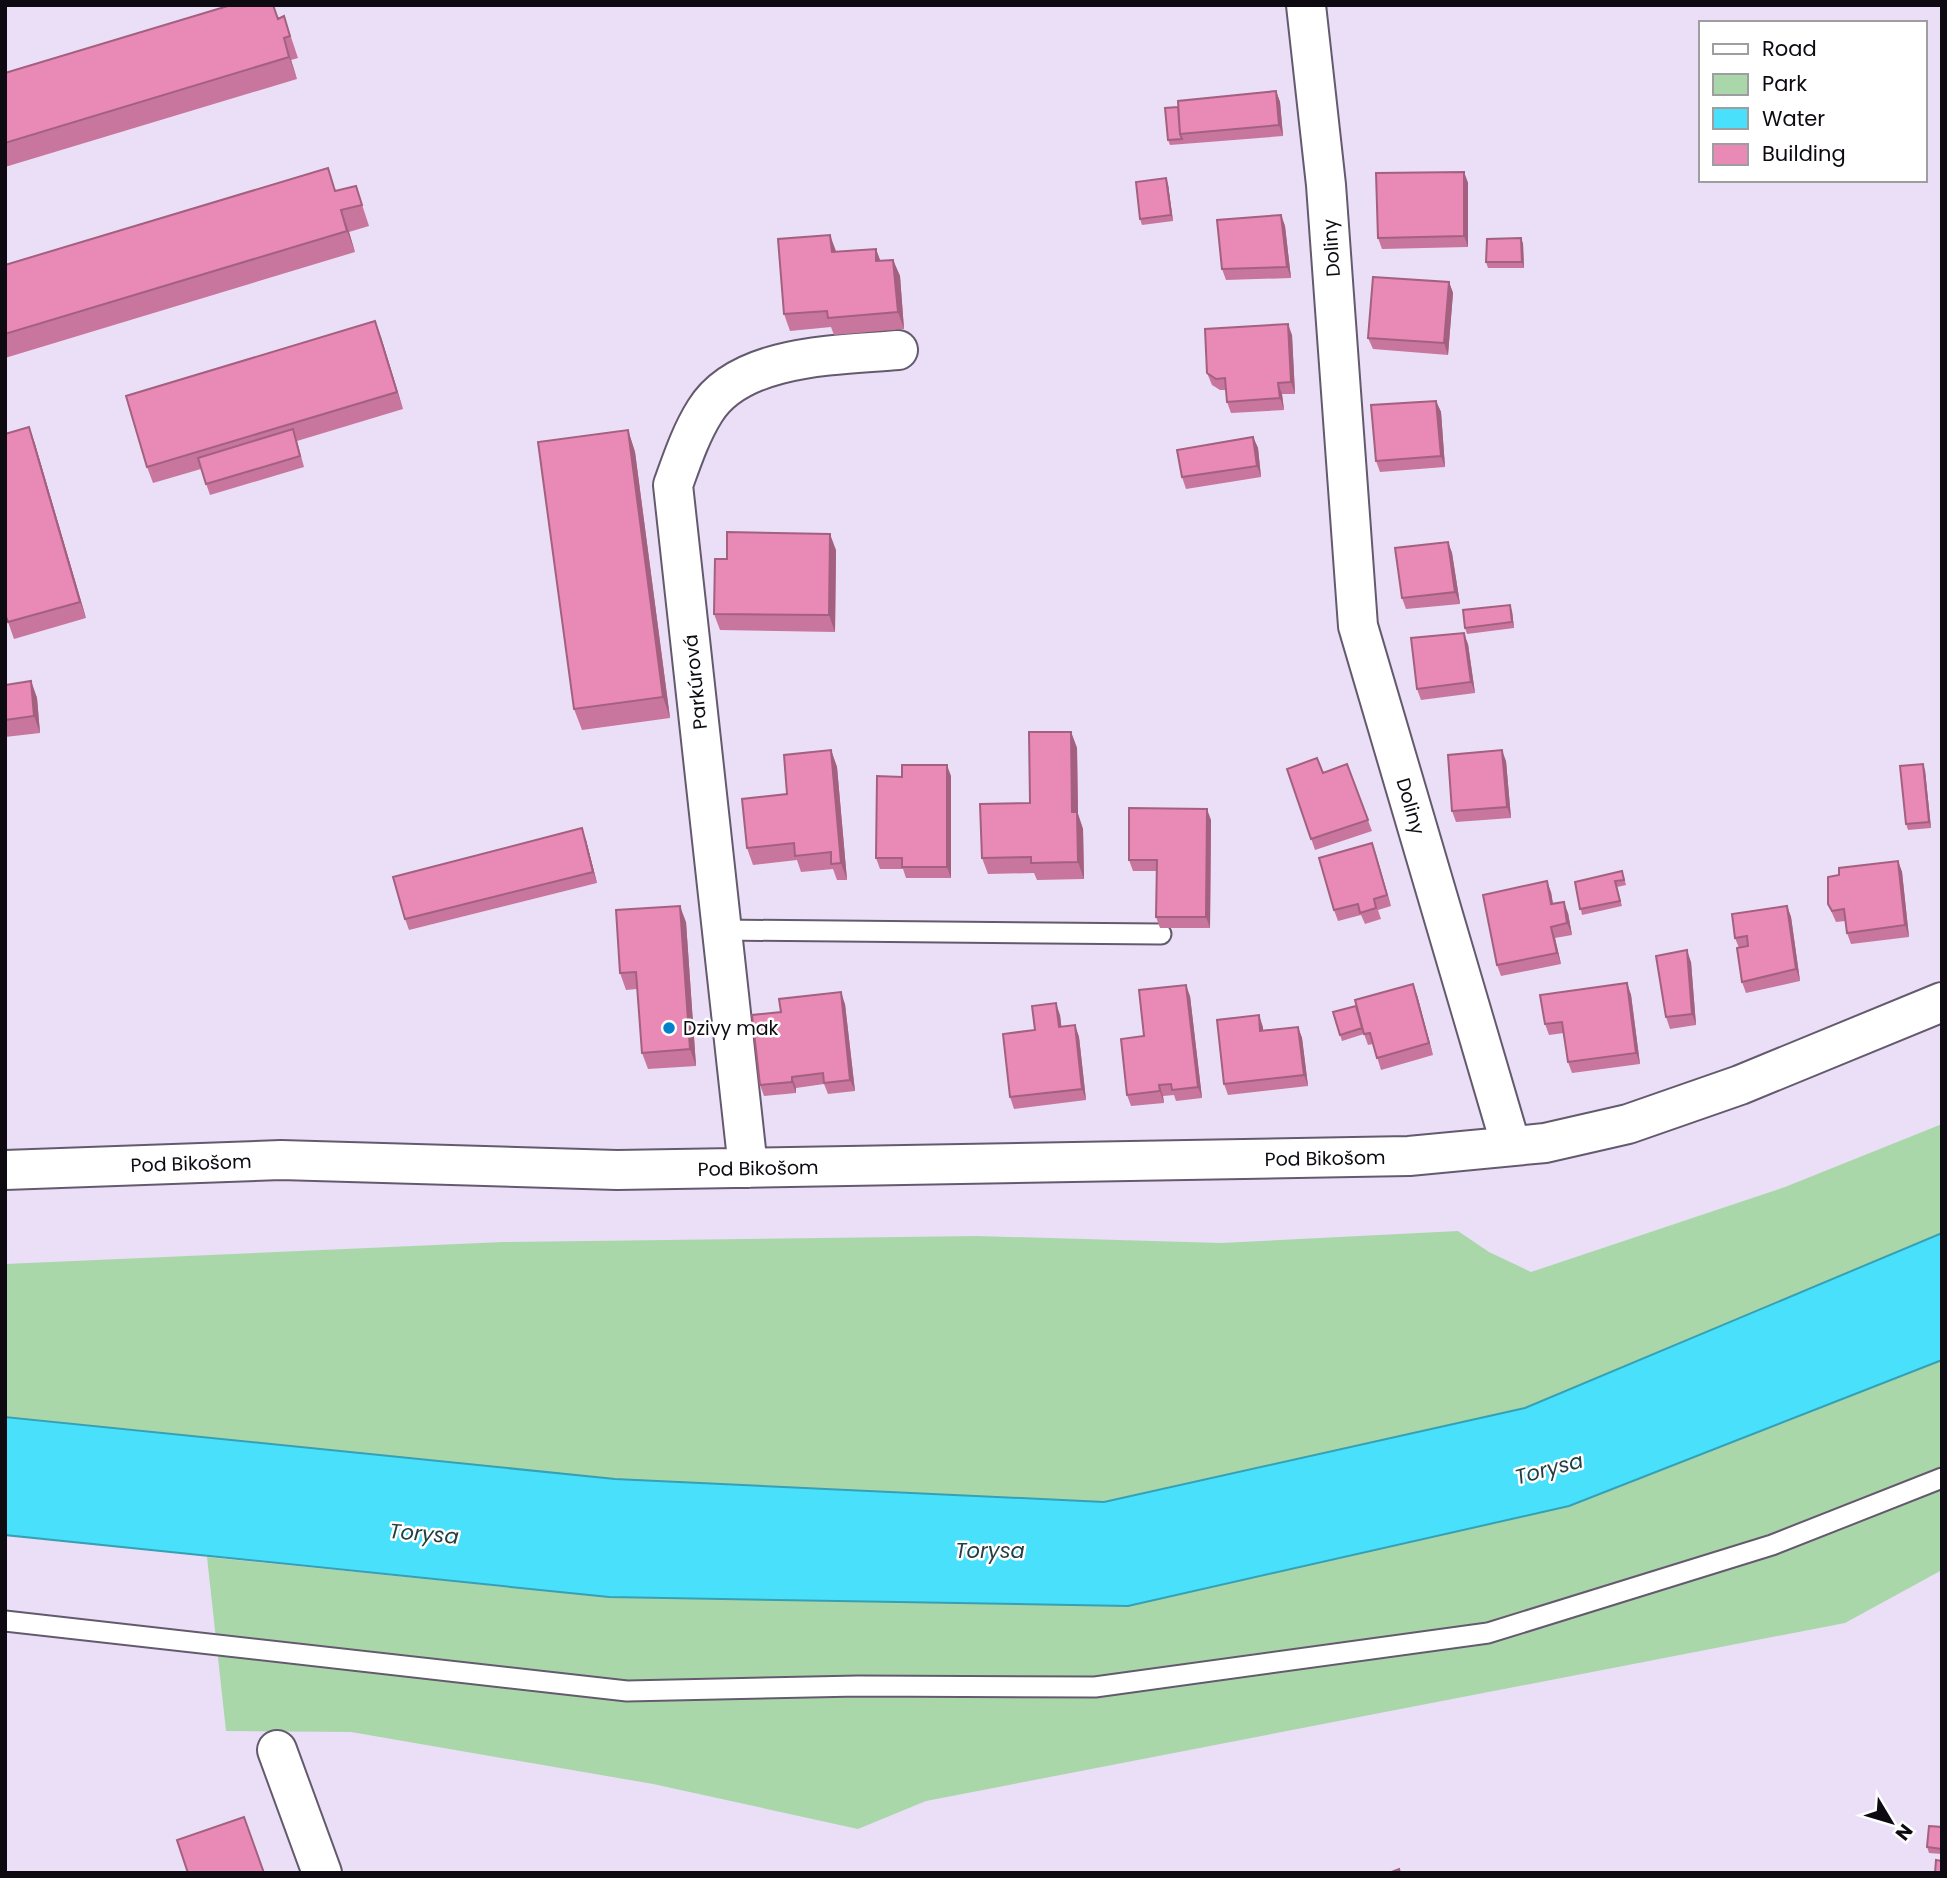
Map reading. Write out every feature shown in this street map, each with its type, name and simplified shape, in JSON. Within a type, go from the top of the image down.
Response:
[{"type":"street","name":"Doliny","points":[[1306,5],[1326,185],[1358,626],[1511,1146]]},
{"type":"street","name":"Parkúrová","points":[[748,1168],[673,485],[706,408],[741,377],[792,359],[898,350]]},
{"type":"street","points":[[1511,1146],[1545,1143],[1628,1124],[1688,1105],[1942,1002]]},
{"type":"street","name":"Pod Bikošom","points":[[5,1170],[281,1160],[617,1170],[748,1168],[1409,1156],[1511,1146]]},
{"type":"street","points":[[277,1749],[322,1873]]},
{"type":"lane","points":[[722,930],[1161,934]]},
{"type":"lane","points":[[5,1620],[627,1691],[858,1686],[1095,1687],[1488,1633],[1772,1545],[1942,1478]]},
{"type":"green space","points":[[1942,1124],[1942,1233],[1525,1408],[1103,1502],[615,1479],[5,1417],[5,1264],[503,1242],[977,1236],[1221,1243],[1458,1231],[1489,1252],[1531,1272],[1785,1187]]},
{"type":"green space","points":[[1942,1360],[1942,1570],[1845,1623],[926,1801],[858,1829],[653,1784],[351,1732],[226,1731],[207,1557],[609,1597],[1128,1606],[1569,1506]]},
{"type":"water","name":"Torysa","points":[[1942,1233],[1942,1360],[1569,1506],[1128,1606],[609,1597],[5,1535],[5,1417],[615,1479],[1104,1502],[1525,1408]]},
{"type":"building","points":[[231,5],[273,5],[278,19],[284,16],[290,36],[284,38],[289,57],[5,143],[5,73]]},
{"type":"building","points":[[1276,91],[1279,125],[1180,134],[1178,101]]},
{"type":"building","points":[[1178,107],[1182,139],[1168,140],[1165,108]]},
{"type":"building","points":[[328,168],[335,191],[356,186],[362,205],[341,210],[347,231],[5,334],[5,265]]},
{"type":"building","points":[[1464,172],[1464,236],[1378,238],[1376,173]]},
{"type":"building","points":[[1166,178],[1171,215],[1140,219],[1136,182]]},
{"type":"building","points":[[1281,215],[1287,267],[1222,269],[1217,220]]},
{"type":"building","points":[[830,235],[832,252],[876,249],[876,261],[893,260],[898,312],[828,318],[827,311],[784,314],[778,239]]},
{"type":"building","points":[[1521,238],[1522,262],[1486,262],[1487,239]]},
{"type":"building","points":[[1373,277],[1449,282],[1444,343],[1368,338]]},
{"type":"building","points":[[375,321],[397,392],[147,467],[126,396]]},
{"type":"building","points":[[1288,324],[1291,382],[1278,383],[1280,398],[1227,402],[1225,378],[1216,379],[1207,373],[1205,329]]},
{"type":"building","points":[[1436,401],[1441,456],[1376,461],[1371,405]]},
{"type":"building","points":[[29,427],[80,602],[8,622],[5,614],[5,434]]},
{"type":"building","points":[[293,429],[300,456],[206,484],[198,458]]},
{"type":"building","points":[[628,430],[663,697],[574,709],[538,442]]},
{"type":"building","points":[[1253,437],[1257,466],[1182,477],[1177,450]]},
{"type":"building","points":[[727,532],[830,534],[829,615],[714,614],[715,559],[727,559]]},
{"type":"building","points":[[1448,542],[1455,592],[1402,598],[1395,548]]},
{"type":"building","points":[[1510,605],[1512,622],[1465,628],[1463,610]]},
{"type":"building","points":[[1464,633],[1471,682],[1417,689],[1411,638]]},
{"type":"building","points":[[31,681],[34,716],[5,720],[5,685]]},
{"type":"building","points":[[1029,732],[1071,732],[1072,812],[1077,812],[1078,862],[1031,863],[1031,857],[982,858],[980,804],[1030,803]]},
{"type":"building","points":[[831,750],[841,863],[831,864],[831,852],[795,856],[794,843],[747,848],[742,799],[787,794],[784,755]]},
{"type":"building","points":[[1502,750],[1507,807],[1452,811],[1448,755]]},
{"type":"building","points":[[1317,758],[1323,773],[1347,764],[1368,820],[1311,839],[1287,769]]},
{"type":"building","points":[[1923,764],[1929,822],[1906,824],[1900,766]]},
{"type":"building","points":[[902,765],[947,765],[947,867],[902,867],[902,858],[876,858],[877,776],[902,777]]},
{"type":"building","points":[[1129,808],[1207,809],[1206,917],[1156,917],[1157,860],[1129,860]]},
{"type":"building","points":[[582,828],[593,872],[405,919],[393,877]]},
{"type":"building","points":[[1372,843],[1387,895],[1374,899],[1376,908],[1360,913],[1358,904],[1334,910],[1319,858]]},
{"type":"building","points":[[1898,861],[1905,925],[1847,933],[1844,909],[1832,911],[1828,904],[1828,877],[1839,875],[1839,868]]},
{"type":"building","points":[[1622,871],[1624,880],[1615,881],[1620,901],[1580,909],[1575,882]]},
{"type":"building","points":[[1547,881],[1551,904],[1564,902],[1567,923],[1551,927],[1557,953],[1497,965],[1483,895]]},
{"type":"building","name":"Dzivy mak","points":[[680,906],[690,1049],[642,1053],[636,972],[620,973],[616,910]]},
{"type":"building","points":[[1787,906],[1796,969],[1742,982],[1737,948],[1748,946],[1747,936],[1735,938],[1732,914]]},
{"type":"building","points":[[1687,950],[1692,1014],[1666,1017],[1656,956]]},
{"type":"building","points":[[1627,983],[1636,1053],[1568,1062],[1562,1022],[1545,1024],[1540,995]]},
{"type":"building","points":[[1413,984],[1429,1043],[1377,1058],[1370,1033],[1364,1034],[1355,1000]]},
{"type":"building","points":[[1186,985],[1198,1087],[1172,1090],[1171,1084],[1159,1085],[1160,1091],[1127,1095],[1121,1039],[1144,1036],[1139,990]]},
{"type":"building","points":[[841,992],[850,1080],[824,1083],[823,1073],[792,1077],[792,1082],[760,1085],[752,1015],[781,1012],[779,999]]},
{"type":"building","points":[[1056,1003],[1059,1027],[1075,1025],[1082,1089],[1010,1097],[1003,1034],[1035,1030],[1032,1006]]},
{"type":"building","points":[[1356,1006],[1362,1028],[1340,1035],[1333,1012]]},
{"type":"building","points":[[1259,1015],[1260,1031],[1298,1027],[1304,1075],[1224,1084],[1217,1020]]},
{"type":"building","points":[[244,1817],[264,1873],[188,1873],[177,1840]]},
{"type":"building","points":[[1929,1826],[1942,1827],[1942,1849],[1927,1847]]},
{"type":"building","points":[[1936,1860],[1942,1861],[1942,1873],[1935,1873]]},
{"type":"place","name":"Dzivy mak","points":[[669,1028]]}]
